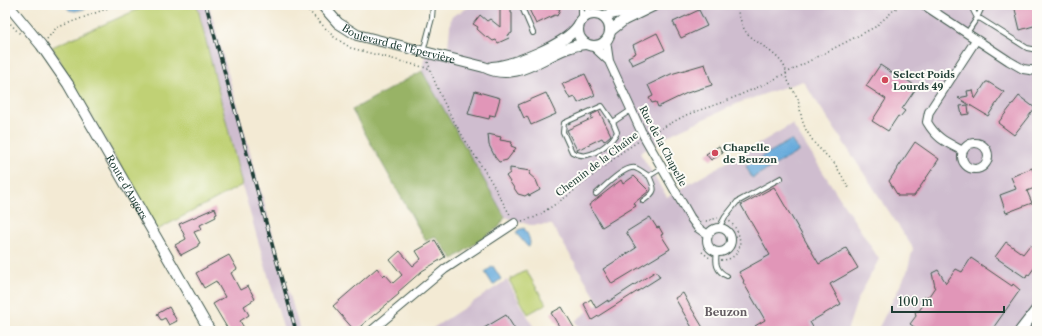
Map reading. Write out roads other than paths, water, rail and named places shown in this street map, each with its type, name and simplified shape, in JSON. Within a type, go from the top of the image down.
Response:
[{"type":"street","name":"Route d'Angers","points":[[8,5],[42,46],[68,84],[210,331]]},
{"type":"street","name":"Boulevard de l'Épervière","points":[[322,5],[338,23],[357,35],[484,67],[493,72],[513,71],[530,66],[573,46],[589,45]]},
{"type":"street","points":[[603,16],[609,24],[610,31],[606,41],[600,45],[589,45],[579,36],[580,23],[586,16],[591,14],[603,16],[620,12],[634,5]]},
{"type":"street","points":[[610,31],[624,20],[655,5]]},
{"type":"street","points":[[924,5],[1023,69],[1037,72]]},
{"type":"street","name":"Route d'Angers","points":[[5,11],[42,46]]},
{"type":"street","name":"Boulevard de l'Épervière","points":[[484,67],[509,64],[526,58],[562,40],[572,33],[580,23]]},
{"type":"street","points":[[963,151],[940,138],[933,132],[927,122],[929,112],[976,40]]},
{"type":"street","name":"Rue de la Chapelle","points":[[606,41],[608,61]]},
{"type":"street","name":"Rue de la Chapelle","points":[[589,45],[604,55],[608,61],[631,110],[649,136],[662,168],[696,226],[708,235],[708,246],[717,252]]},
{"type":"street","points":[[371,331],[445,269],[515,223]]},
{"type":"street","points":[[708,235],[712,230],[719,228],[728,232],[731,241],[729,246],[726,249],[717,252]]},
{"type":"street","points":[[1020,331],[1037,309]]},
{"type":"lane","points":[[425,53],[433,5]]},
{"type":"lane","points":[[521,5],[533,33]]},
{"type":"lane","points":[[582,5],[591,14]]},
{"type":"lane","points":[[580,23],[582,5]]},
{"type":"lane","points":[[967,34],[984,5]]},
{"type":"lane","points":[[973,10],[977,18],[1027,48],[1037,50]]},
{"type":"lane","points":[[602,106],[613,122],[617,132],[615,136],[611,141],[594,153],[586,156],[572,152],[563,132],[564,123],[602,106]]},
{"type":"lane","points":[[613,122],[631,110]]},
{"type":"lane","points":[[596,194],[622,172],[635,168],[648,176],[654,188],[653,192],[643,201]]},
{"type":"lane","points":[[648,176],[662,168]]},
{"type":"lane","points":[[719,228],[737,202],[781,178]]},
{"type":"lane","points":[[717,252],[716,261],[720,273],[727,276]]},
{"type":"water","points":[[65,5],[93,5],[75,11],[69,10]]},
{"type":"water","points":[[791,140],[798,152],[752,178],[746,166]]},
{"type":"water","points":[[524,228],[530,240],[529,247],[516,233],[518,230]]},
{"type":"water","points":[[493,266],[501,279],[493,285],[485,272]]},
{"type":"railway","points":[[206,5],[296,331]]},
{"type":"place","name":"Select Poids Lourds 49","points":[[885,80]]},
{"type":"place","name":"Chapelle de Beuzon","points":[[715,153]]},
{"type":"district","name":"Beuzon","points":[[726,312]]}]
